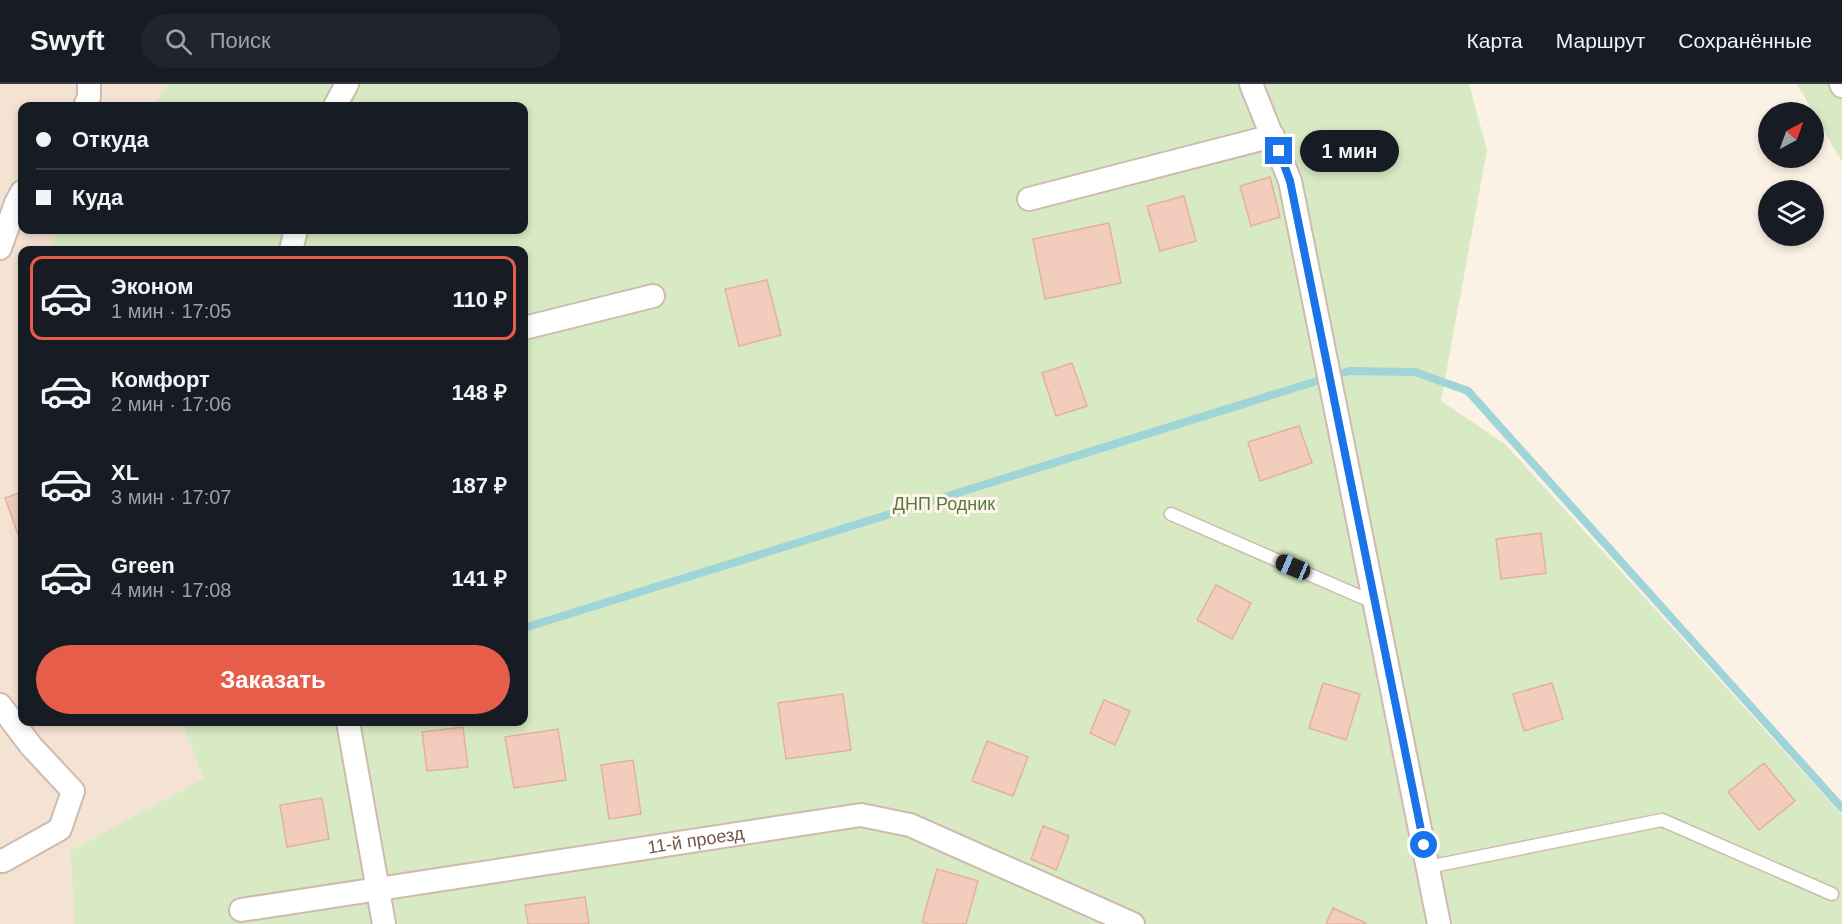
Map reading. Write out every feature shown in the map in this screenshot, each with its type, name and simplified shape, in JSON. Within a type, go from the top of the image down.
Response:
[{"type":"street","points":[[87,102],[89,84]]},
{"type":"street","points":[[337,102],[347,84]]},
{"type":"street","points":[[1251,84],[1290,181],[1439,924]]},
{"type":"street","points":[[1029,200],[1273,136]]},
{"type":"street","points":[[0,248],[18,199]]},
{"type":"street","points":[[528,327],[653,296]]},
{"type":"street","points":[[0,705],[31,746],[73,791],[60,829],[0,861]]},
{"type":"street","points":[[349,726],[384,924]]},
{"type":"street","name":"11-й проезд","points":[[241,909],[861,815],[910,825],[1133,924]]},
{"type":"lane","points":[[1171,514],[1375,603]]},
{"type":"lane","points":[[1428,867],[1662,819],[1832,894]]},
{"type":"shaded area","points":[[0,84],[169,84],[155,102],[18,102],[18,234],[58,234],[49,246],[18,246],[18,726],[183,726],[204,778],[70,851],[75,924],[0,924]]},
{"type":"green space","name":"ДНП Родник","points":[[169,84],[1469,84],[1487,150],[1441,401],[1505,444],[1842,815],[1842,924],[75,924],[70,851],[204,778],[183,726],[528,726],[528,246],[49,246],[58,234],[528,234],[528,102],[155,102]]},
{"type":"green space","points":[[1797,84],[1842,84],[1842,162],[1824,131],[1824,102],[1807,102]]},
{"type":"building","points":[[1270,177],[1280,217],[1251,226],[1240,186]]},
{"type":"building","points":[[1184,196],[1196,241],[1160,251],[1147,206]]},
{"type":"building","points":[[1109,223],[1121,283],[1045,299],[1033,239]]},
{"type":"building","points":[[767,280],[781,335],[739,346],[725,289]]},
{"type":"building","points":[[1072,363],[1087,406],[1056,416],[1042,373]]},
{"type":"building","points":[[1299,426],[1312,463],[1260,481],[1248,442]]},
{"type":"building","points":[[18,493],[18,534],[5,498]]},
{"type":"building","points":[[1541,533],[1546,573],[1501,579],[1496,539]]},
{"type":"building","points":[[1216,585],[1251,603],[1232,639],[1197,620]]},
{"type":"building","points":[[1323,683],[1360,694],[1346,740],[1309,728]]},
{"type":"building","points":[[1552,683],[1563,719],[1524,731],[1513,694]]},
{"type":"building","points":[[843,694],[851,750],[786,759],[778,703]]},
{"type":"building","points":[[1104,700],[1130,711],[1115,745],[1090,733]]},
{"type":"building","points":[[463,727],[468,767],[427,771],[422,732]]},
{"type":"building","points":[[558,729],[566,780],[514,788],[505,737]]},
{"type":"building","points":[[987,741],[1028,757],[1013,796],[972,781]]},
{"type":"building","points":[[633,760],[641,814],[609,819],[601,765]]},
{"type":"building","points":[[1764,763],[1795,801],[1759,830],[1728,792]]},
{"type":"building","points":[[322,798],[329,839],[287,847],[280,805]]},
{"type":"building","points":[[1043,826],[1069,836],[1056,870],[1031,859]]},
{"type":"building","points":[[937,869],[978,881],[966,924],[922,922]]},
{"type":"building","points":[[585,897],[589,924],[528,924],[525,905]]},
{"type":"building","points":[[1333,908],[1366,923],[1326,924]]},
{"type":"waterway","points":[[528,627],[1349,371],[1415,372],[1468,391],[1842,808]]},
{"type":"route","points":[[1279,151],[1290,181],[1424,845]]}]
